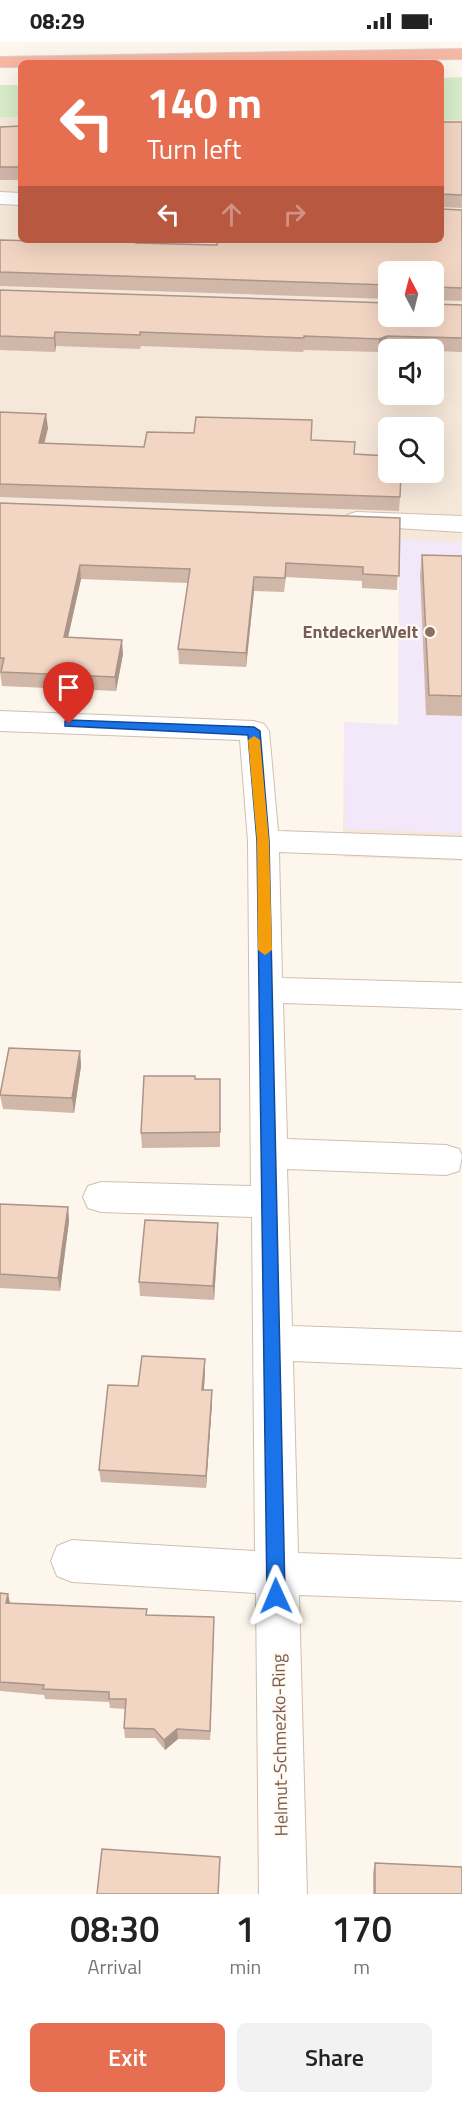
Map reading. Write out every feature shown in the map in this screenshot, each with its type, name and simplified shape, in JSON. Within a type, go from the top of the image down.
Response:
[{"type":"highway","points":[[64,60],[462,54]]},
{"type":"highway","points":[[0,61],[18,61]]},
{"type":"street","points":[[0,198],[18,199]]},
{"type":"street","points":[[332,519],[462,524]]},
{"type":"street","name":"Helmut-Schmezko-Ring","points":[[0,721],[254,731],[263,841],[275,1573],[284,1894]]},
{"type":"street","points":[[263,841],[462,848]]},
{"type":"street","points":[[266,990],[462,996]]},
{"type":"street","points":[[267,1153],[446,1160]]},
{"type":"street","points":[[101,1197],[269,1202]]},
{"type":"street","points":[[272,1343],[462,1350]]},
{"type":"street","points":[[72,1561],[275,1573],[462,1580]]},
{"type":"shaded area","points":[[0,117],[18,117],[18,243],[444,243],[444,120],[462,120],[462,861],[343,857],[344,722],[398,725],[399,540],[0,524]]},
{"type":"shaded area","name":"EntdeckerWelt","points":[[400,540],[462,542],[462,833],[345,829],[344,722],[398,725]]},
{"type":"green space","points":[[462,77],[462,120],[444,120],[444,78]]},
{"type":"green space","points":[[0,85],[18,85],[18,117],[0,117]]},
{"type":"building","points":[[444,122],[462,122],[462,195],[444,194]]},
{"type":"building","points":[[18,126],[18,167],[0,167],[0,127]]},
{"type":"building","points":[[444,209],[462,210],[462,288],[444,287],[444,261],[378,261],[378,285],[0,272],[0,240],[18,240],[18,243],[217,245],[217,243],[444,243]]},
{"type":"building","points":[[0,290],[378,303],[378,327],[444,327],[444,304],[462,305],[462,338],[387,336],[379,339],[304,336],[304,338],[140,332],[140,335],[55,332],[54,338],[0,336]]},
{"type":"building","points":[[0,412],[46,414],[39,443],[144,447],[147,432],[194,433],[196,417],[312,420],[311,440],[355,442],[354,454],[378,455],[378,483],[401,483],[400,497],[0,484]]},
{"type":"building","points":[[0,503],[400,518],[399,576],[363,574],[363,567],[286,563],[285,578],[254,577],[246,653],[178,649],[190,569],[80,565],[64,637],[122,640],[115,677],[1,672],[4,658],[0,658]]},
{"type":"building","points":[[422,555],[462,556],[462,696],[429,695]]},
{"type":"building","points":[[9,1048],[80,1051],[72,1098],[0,1095]]},
{"type":"building","points":[[144,1076],[195,1076],[195,1079],[220,1079],[220,1132],[141,1133]]},
{"type":"building","points":[[0,1204],[68,1207],[58,1278],[0,1274]]},
{"type":"building","points":[[145,1220],[218,1223],[213,1286],[139,1282]]},
{"type":"building","points":[[142,1356],[205,1359],[202,1390],[212,1390],[206,1476],[99,1470],[108,1385],[138,1386]]},
{"type":"building","points":[[0,1593],[8,1594],[6,1603],[147,1609],[146,1615],[214,1617],[210,1731],[177,1729],[164,1740],[154,1729],[124,1728],[126,1699],[109,1699],[109,1692],[43,1689],[44,1685],[0,1682]]},
{"type":"building","points":[[102,1849],[220,1857],[218,1894],[97,1894]]},
{"type":"building","points":[[375,1863],[462,1867],[462,1894],[375,1894]]},
{"type":"slow traffic","points":[[254,740],[263,841],[265,950]]},
{"type":"place","name":"EntdeckerWelt","points":[[430,632]]},
{"type":"route","points":[[69,724],[254,731],[263,841],[276,1596]]}]
